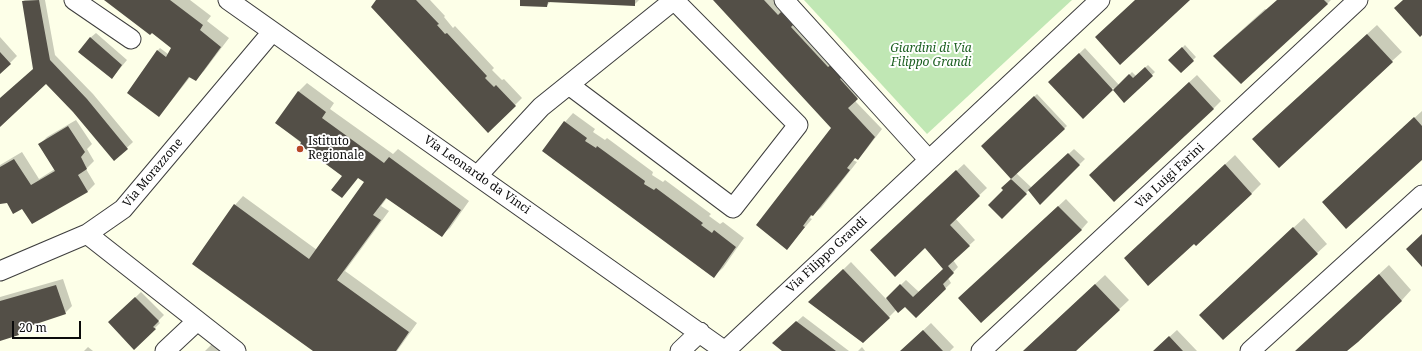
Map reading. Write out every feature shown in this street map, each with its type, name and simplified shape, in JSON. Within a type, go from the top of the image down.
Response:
[{"type":"street","points":[[74,0],[131,39]]},
{"type":"street","name":"Via Leonardo da Vinci","points":[[228,0],[478,175],[725,351]]},
{"type":"street","points":[[478,175],[541,107],[674,0],[798,125],[733,208],[569,85]]},
{"type":"street","points":[[784,0],[929,160]]},
{"type":"street","name":"Via Filippo Grandi","points":[[725,351],[1100,0]]},
{"type":"street","name":"Via Luigi Farini","points":[[981,351],[1358,0]]},
{"type":"street","name":"Via Morazzone","points":[[0,271],[87,234],[123,209],[272,32]]},
{"type":"street","points":[[1250,351],[1422,195]]},
{"type":"street","points":[[87,234],[236,351]]},
{"type":"street","points":[[165,351],[197,321]]},
{"type":"street","points":[[680,351],[700,332]]},
{"type":"green space","name":"Giardini di Via Filippo Grandi","points":[[804,0],[1072,0],[927,134]]},
{"type":"building","points":[[39,0],[50,60],[87,99],[128,149],[114,161],[73,112],[46,84],[0,127],[0,98],[33,69],[22,1]]},
{"type":"building","points":[[104,0],[170,0],[203,25],[200,30],[221,47],[196,81],[189,77],[159,117],[127,93],[157,50],[166,57],[171,48],[152,33],[150,35]]},
{"type":"building","points":[[376,0],[416,0],[439,24],[437,25],[445,34],[447,33],[487,76],[485,78],[494,87],[496,85],[516,106],[488,133],[371,7]]},
{"type":"building","points":[[520,0],[635,0],[635,6],[548,2],[547,7],[520,6]]},
{"type":"building","points":[[713,0],[764,0],[778,15],[781,12],[793,25],[791,27],[828,67],[831,65],[842,77],[840,79],[858,99],[848,108],[875,137],[858,160],[855,158],[847,168],[850,170],[813,216],[811,215],[803,226],[805,227],[787,250],[756,225],[831,128]]},
{"type":"building","points":[[1135,0],[1190,0],[1120,65],[1095,37]]},
{"type":"building","points":[[1277,0],[1324,0],[1328,4],[1241,84],[1213,56]]},
{"type":"building","points":[[1403,0],[1422,0],[1422,35],[1420,37],[1394,8]]},
{"type":"building","points":[[1367,34],[1393,62],[1279,168],[1252,139]]},
{"type":"building","points":[[90,37],[122,65],[112,79],[78,52]]},
{"type":"building","points":[[1182,47],[1194,61],[1181,73],[1168,60]]},
{"type":"building","points":[[0,52],[11,64],[0,74]]},
{"type":"building","points":[[1079,53],[1113,90],[1083,119],[1048,82]]},
{"type":"building","points":[[1145,67],[1153,76],[1124,103],[1113,90],[1129,74],[1133,78]]},
{"type":"building","points":[[1189,82],[1214,109],[1114,202],[1089,175]]},
{"type":"building","points":[[298,91],[326,112],[322,118],[384,163],[389,157],[461,210],[442,237],[386,198],[373,215],[381,220],[337,280],[409,332],[396,351],[313,351],[192,264],[234,204],[309,259],[364,182],[358,178],[342,198],[331,190],[342,176],[300,145],[301,142],[275,123]]},
{"type":"building","points":[[1034,96],[1065,129],[1011,179],[981,146]]},
{"type":"building","points":[[1414,117],[1422,126],[1422,160],[1346,229],[1322,202]]},
{"type":"building","points":[[564,121],[587,138],[585,141],[596,148],[597,146],[645,181],[644,184],[654,190],[656,188],[703,223],[701,225],[712,233],[714,230],[736,247],[714,278],[542,151]]},
{"type":"building","points":[[68,126],[85,152],[81,157],[87,169],[78,175],[88,192],[32,224],[22,209],[13,214],[7,203],[0,204],[0,167],[14,159],[31,185],[55,171],[38,144]]},
{"type":"building","points":[[1068,153],[1080,165],[1040,205],[1028,190]]},
{"type":"building","points":[[1225,164],[1252,194],[1196,246],[1194,244],[1148,286],[1124,258]]},
{"type":"building","points":[[956,170],[980,196],[950,225],[970,246],[948,266],[954,273],[943,284],[946,289],[916,318],[905,307],[898,313],[886,298],[900,284],[913,297],[943,269],[925,248],[895,277],[870,250]]},
{"type":"building","points":[[1011,179],[1027,194],[1002,219],[988,205],[1003,190],[1001,188]]},
{"type":"building","points":[[1058,206],[1082,230],[981,323],[958,298]]},
{"type":"building","points":[[1293,227],[1318,254],[1223,340],[1199,315]]},
{"type":"building","points":[[1422,234],[1422,267],[1406,249]]},
{"type":"building","points":[[843,269],[890,318],[863,343],[808,302]]},
{"type":"building","points":[[1379,274],[1402,301],[1358,342],[1347,351],[1295,351]]},
{"type":"building","points":[[1095,284],[1120,310],[1076,351],[1023,351]]},
{"type":"building","points":[[56,285],[66,314],[27,327],[27,330],[18,333],[19,335],[0,341],[0,301]]},
{"type":"building","points":[[135,297],[159,321],[153,327],[156,329],[134,350],[108,322]]},
{"type":"building","points":[[796,321],[836,351],[782,351],[772,343]]},
{"type":"building","points":[[923,330],[943,351],[900,351]]},
{"type":"building","points":[[1169,336],[1183,351],[1153,351]]},
{"type":"place","name":"Istituto Regionale","points":[[300,149]]}]
